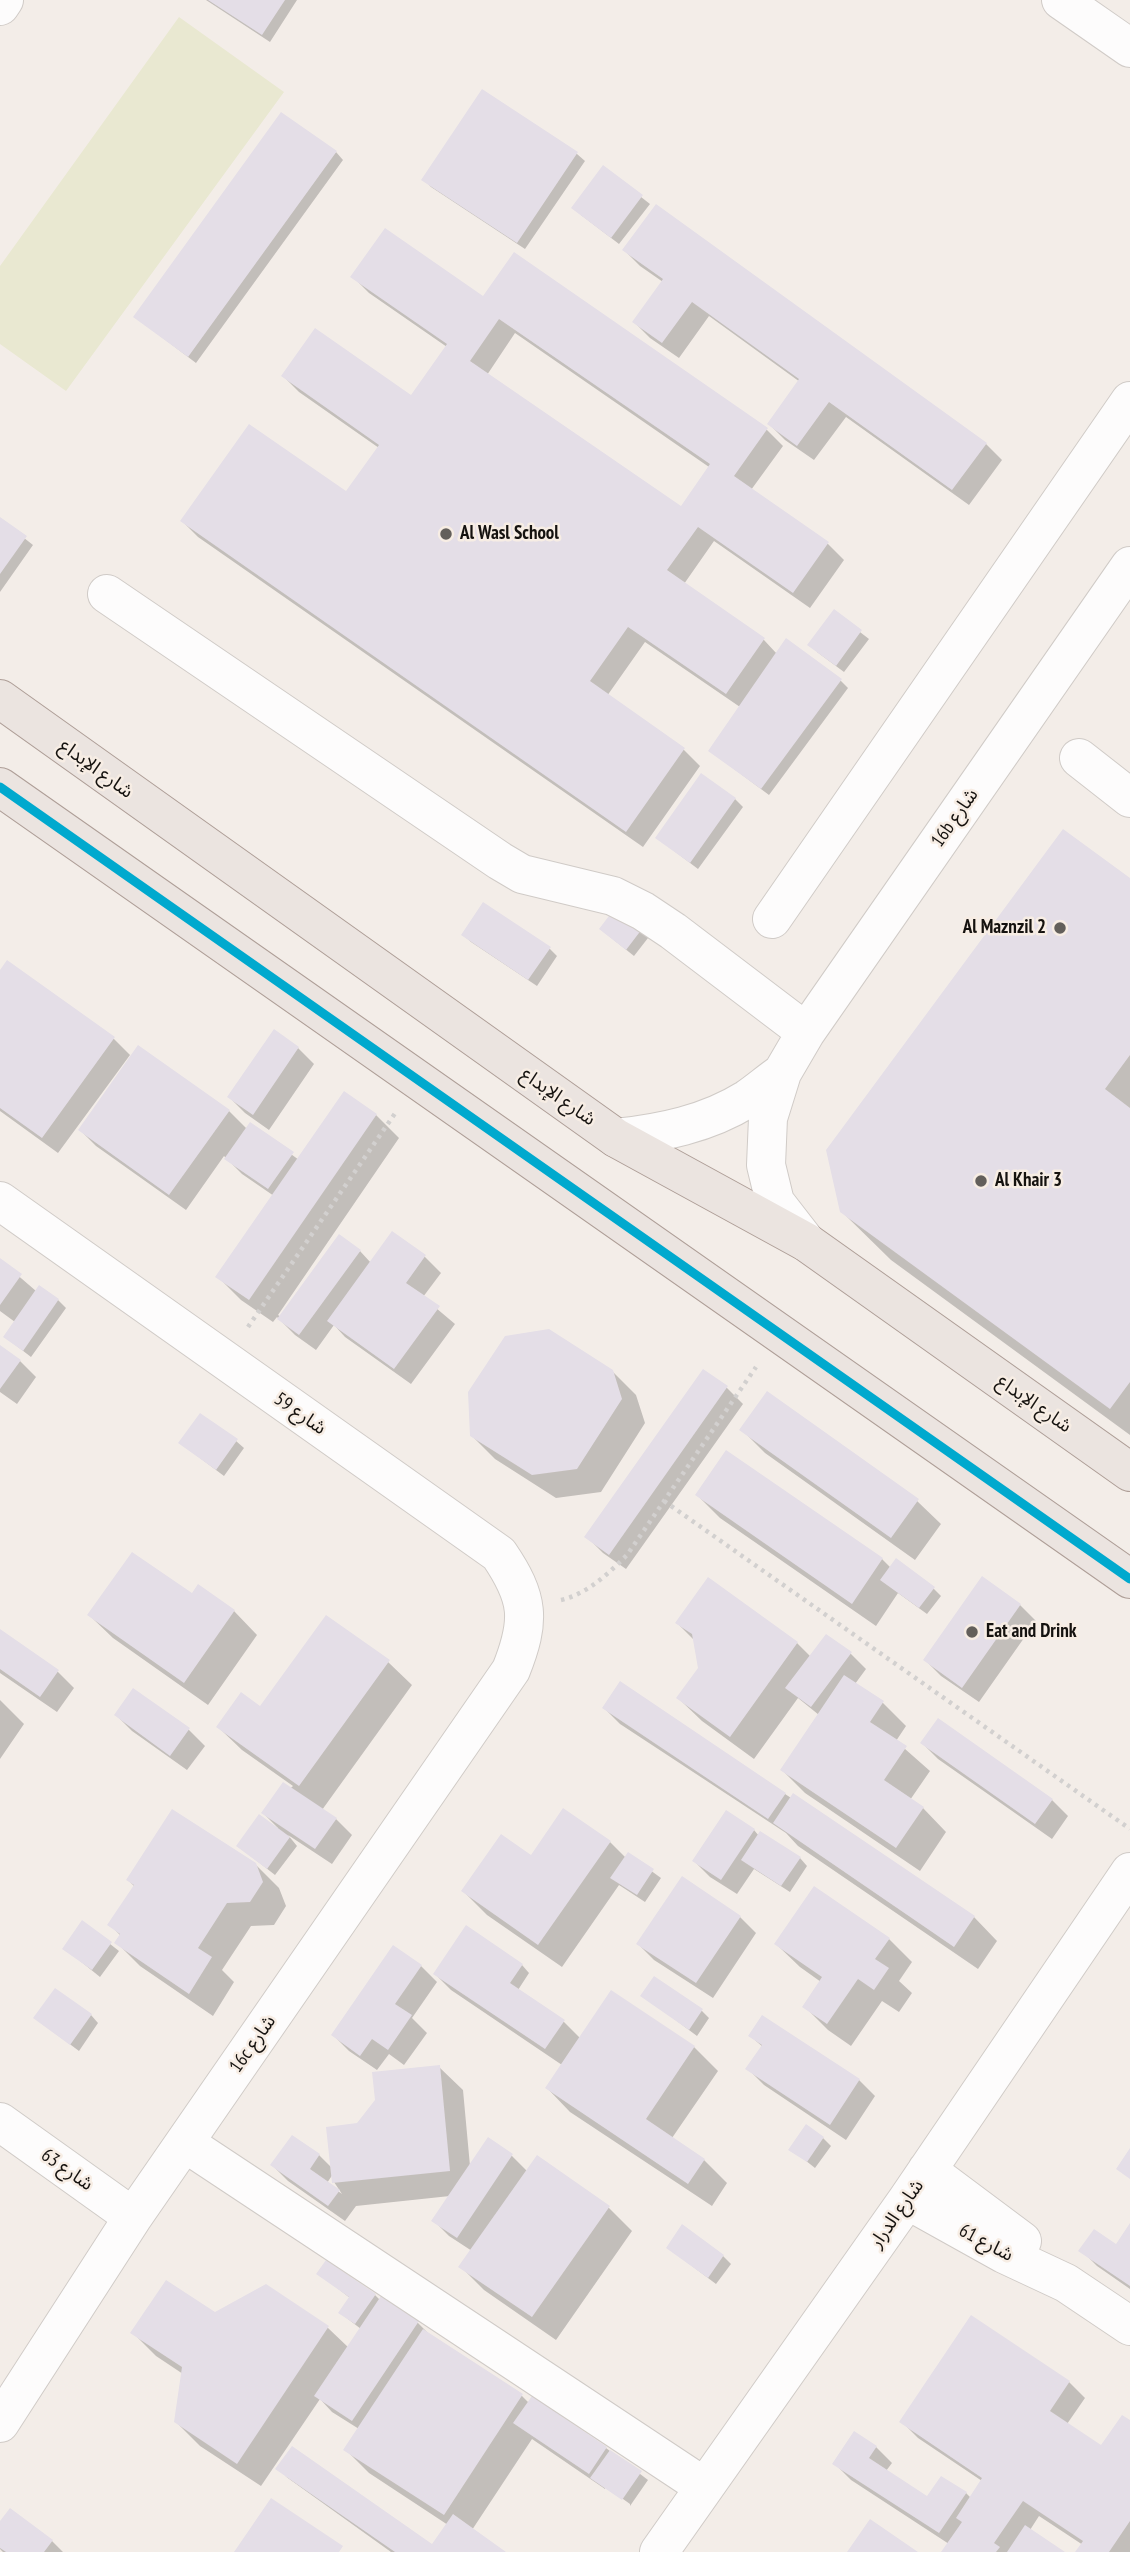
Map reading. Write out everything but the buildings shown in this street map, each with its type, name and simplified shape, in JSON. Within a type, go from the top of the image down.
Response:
[{"type":"main road","name":"شارع الإبداع","points":[[0,699],[616,1138],[806,1242],[1130,1472]]},
{"type":"main road","points":[[0,719],[63,746]]},
{"type":"main road","points":[[0,787],[1130,1579]]},
{"type":"street","points":[[0,6],[4,0]]},
{"type":"street","points":[[1061,0],[1130,48]]},
{"type":"street","points":[[772,919],[1130,401]]},
{"type":"street","name":"16b شارع","points":[[806,1242],[775,1202],[766,1165],[768,1118],[782,1073],[806,1032],[1130,566]]},
{"type":"street","points":[[107,594],[500,861],[522,874],[613,896],[643,911],[806,1032]]},
{"type":"street","points":[[1079,758],[1130,798]]},
{"type":"street","name":"16b شارع","points":[[616,1138],[661,1133],[705,1120],[746,1100],[782,1073]]},
{"type":"street","name":"شارع 59","points":[[0,1201],[499,1554],[516,1579],[525,1609],[523,1640],[511,1670]]},
{"type":"street","name":"16c شارع","points":[[0,2423],[134,2217],[511,1670]]},
{"type":"street","name":"شارع الدرار","points":[[659,2552],[917,2185],[1130,1872]]},
{"type":"street","name":"شارع 63","points":[[0,2122],[134,2217]]},
{"type":"street","points":[[185,2143],[703,2486]]},
{"type":"street","name":"شارع 61","points":[[917,2185],[1004,2254],[1066,2283],[1130,2326]]},
{"type":"path","points":[[225,1360],[418,1079]]},
{"type":"path","points":[[525,1609],[566,1599],[590,1587],[627,1555],[778,1334]]},
{"type":"path","points":[[664,1502],[1130,1829]]},
{"type":"green space","points":[[179,17],[284,92],[66,391],[0,344],[0,266]]},
{"type":"transit line","points":[[0,787],[1130,1579]]},
{"type":"place","name":"Al Wasl School","points":[[446,534]]},
{"type":"place","name":"Al Maznzil 2","points":[[1060,928]]},
{"type":"place","name":"Al Khair 3","points":[[981,1181]]},
{"type":"place","name":"Eat and Drink","points":[[972,1632]]}]
